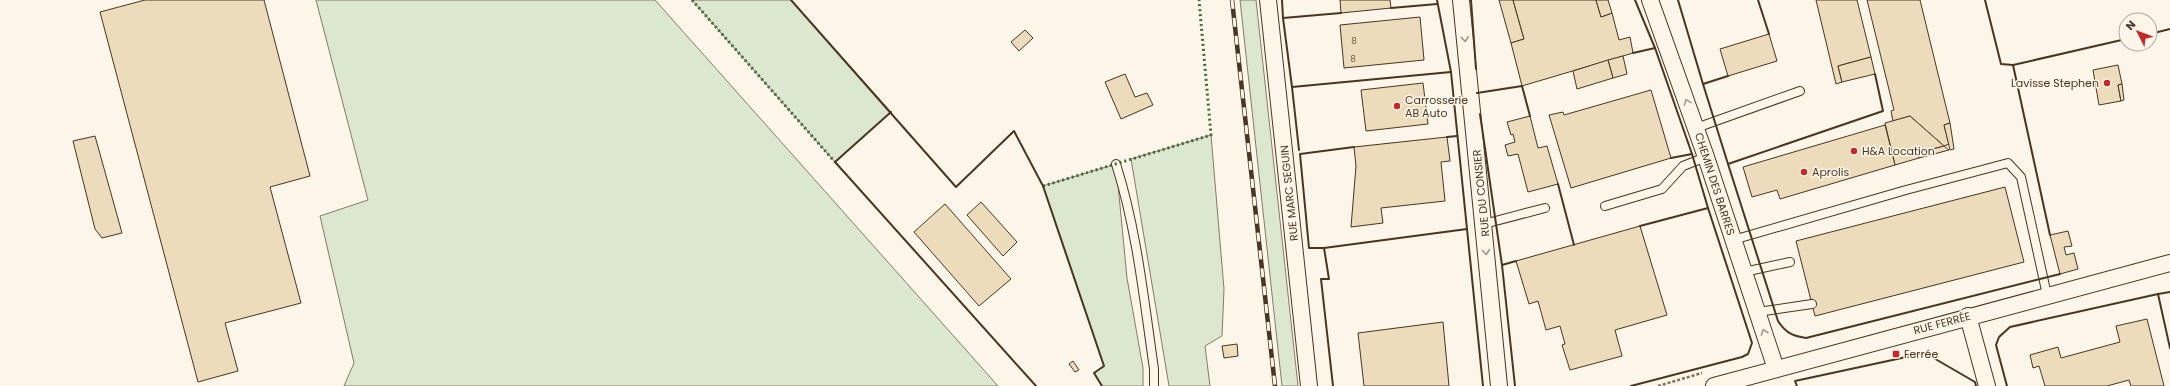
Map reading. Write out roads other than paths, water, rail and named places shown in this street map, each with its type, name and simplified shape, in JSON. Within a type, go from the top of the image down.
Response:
[{"type":"street","name":"RUE MARC SEGUIN","points":[[1268,0],[1309,386]]},
{"type":"street","name":"RUE DU CONSIER","points":[[1461,0],[1499,386]]},
{"type":"street","name":"CHEMIN DES BARRES","points":[[1650,0],[1706,157],[1776,369]]},
{"type":"street","name":"RUE FERRÉE","points":[[1714,386],[1968,316],[2170,263]]},
{"type":"street","points":[[1968,316],[1987,386]]},
{"type":"lane","points":[[1696,128],[1800,91]]},
{"type":"lane","points":[[1606,206],[1662,189],[1684,166],[1706,157]]},
{"type":"lane","points":[[1733,240],[1906,190],[2008,163],[2020,177],[2047,295]]},
{"type":"lane","points":[[1116,164],[1124,190],[1137,246],[1154,369],[1154,386]]},
{"type":"lane","points":[[1484,224],[1546,208]]},
{"type":"lane","points":[[1744,272],[1790,262]]},
{"type":"lane","points":[[1758,312],[1812,304]]},
{"type":"railway","points":[[1232,0],[1275,386]]},
{"type":"place","name":"Lavisse Stephen","points":[[2107,83]]},
{"type":"place","name":"Carrosserie AB Auto","points":[[1397,106]]},
{"type":"place","name":"H&A Location","points":[[1854,151]]},
{"type":"place","name":"Aprolis","points":[[1804,172]]},
{"type":"place","name":"Ferrée","points":[[1896,354]]}]
